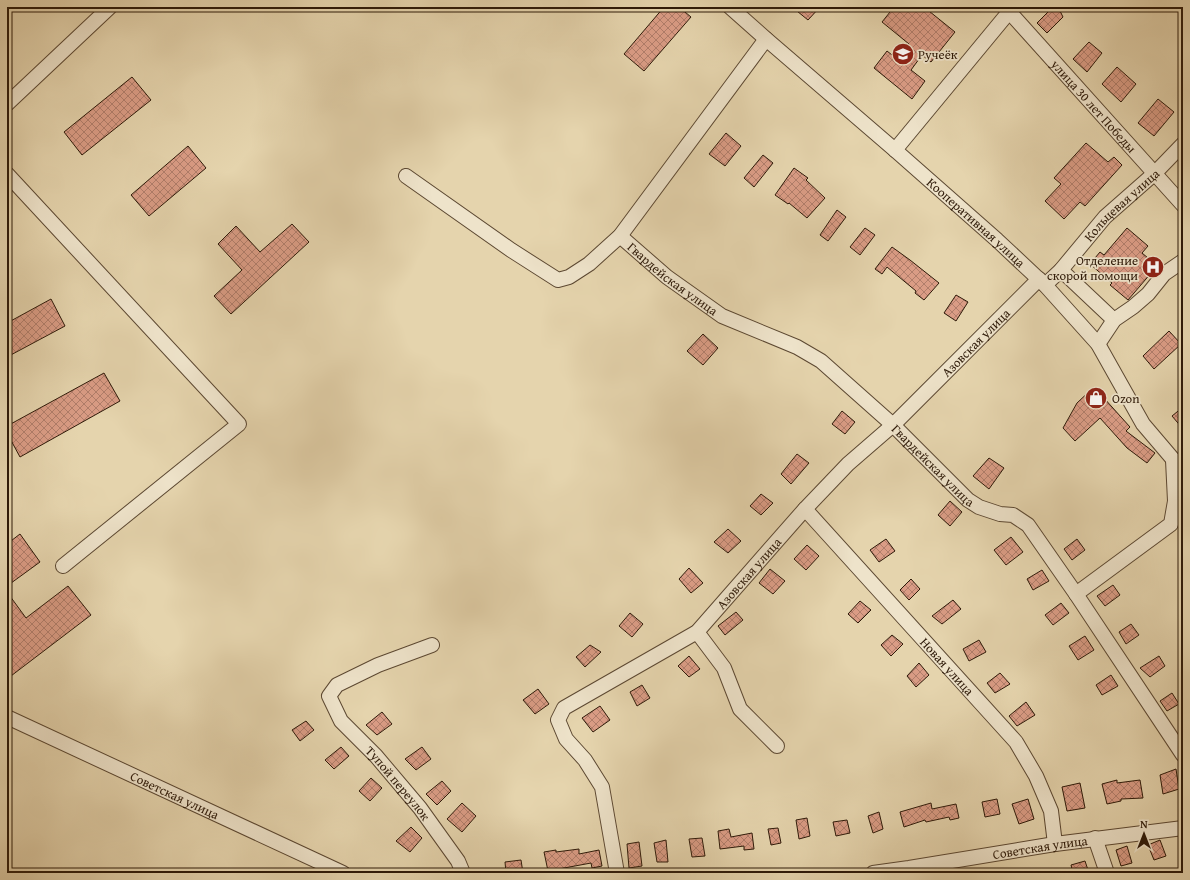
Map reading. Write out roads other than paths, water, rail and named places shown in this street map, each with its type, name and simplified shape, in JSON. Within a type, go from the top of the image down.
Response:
[{"type":"street","points":[[7,104],[110,7]]},
{"type":"street","name":"Кооперативная улица","points":[[730,7],[998,240],[1042,282],[1098,344],[1142,424],[1183,471]]},
{"type":"street","points":[[895,150],[1007,10]]},
{"type":"street","name":"улица 30 лет Победы","points":[[1007,10],[1183,205]]},
{"type":"street","points":[[406,176],[510,250],[558,280],[569,277],[589,264],[620,236],[766,39]]},
{"type":"street","name":"Кольцевая улица","points":[[1042,282],[1061,270],[1105,216],[1155,173],[1183,144]]},
{"type":"street","points":[[7,174],[239,424],[63,566]]},
{"type":"street","name":"Гвардейская улица","points":[[620,236],[668,277],[722,316],[797,347],[821,361],[893,425],[968,500],[979,507],[1000,514],[1013,515],[1028,525],[1076,594],[1183,755]]},
{"type":"street","points":[[1098,344],[1114,320],[1133,307],[1148,294],[1164,274],[1183,261]]},
{"type":"street","points":[[1061,270],[1114,320]]},
{"type":"street","name":"Азовская улица","points":[[616,873],[602,787],[585,760],[566,739],[558,720],[564,708],[575,700],[697,632],[805,509],[848,464],[893,425],[1042,282]]},
{"type":"street","points":[[1076,594],[1171,524],[1175,501],[1173,460]]},
{"type":"street","name":"Новая улица","points":[[805,509],[1016,742],[1036,776],[1051,811],[1055,844]]},
{"type":"street","points":[[697,632],[724,668],[740,709],[777,746]]},
{"type":"street","name":"Тупой переулок","points":[[432,645],[378,665],[337,685],[329,696],[341,721],[376,756],[420,808],[458,860],[464,873]]},
{"type":"street","name":"Советская улица","points":[[7,717],[343,873]]},
{"type":"street","name":"Советская улица","points":[[873,873],[909,871],[1055,844],[1183,828]]},
{"type":"street","points":[[1096,838],[1107,873]]},
{"type":"place","name":"Ручеёк","points":[[903,54]]},
{"type":"place","name":"Отделение скорой помощи","points":[[1153,267]]},
{"type":"place","name":"Ozon","points":[[1096,398]]}]
